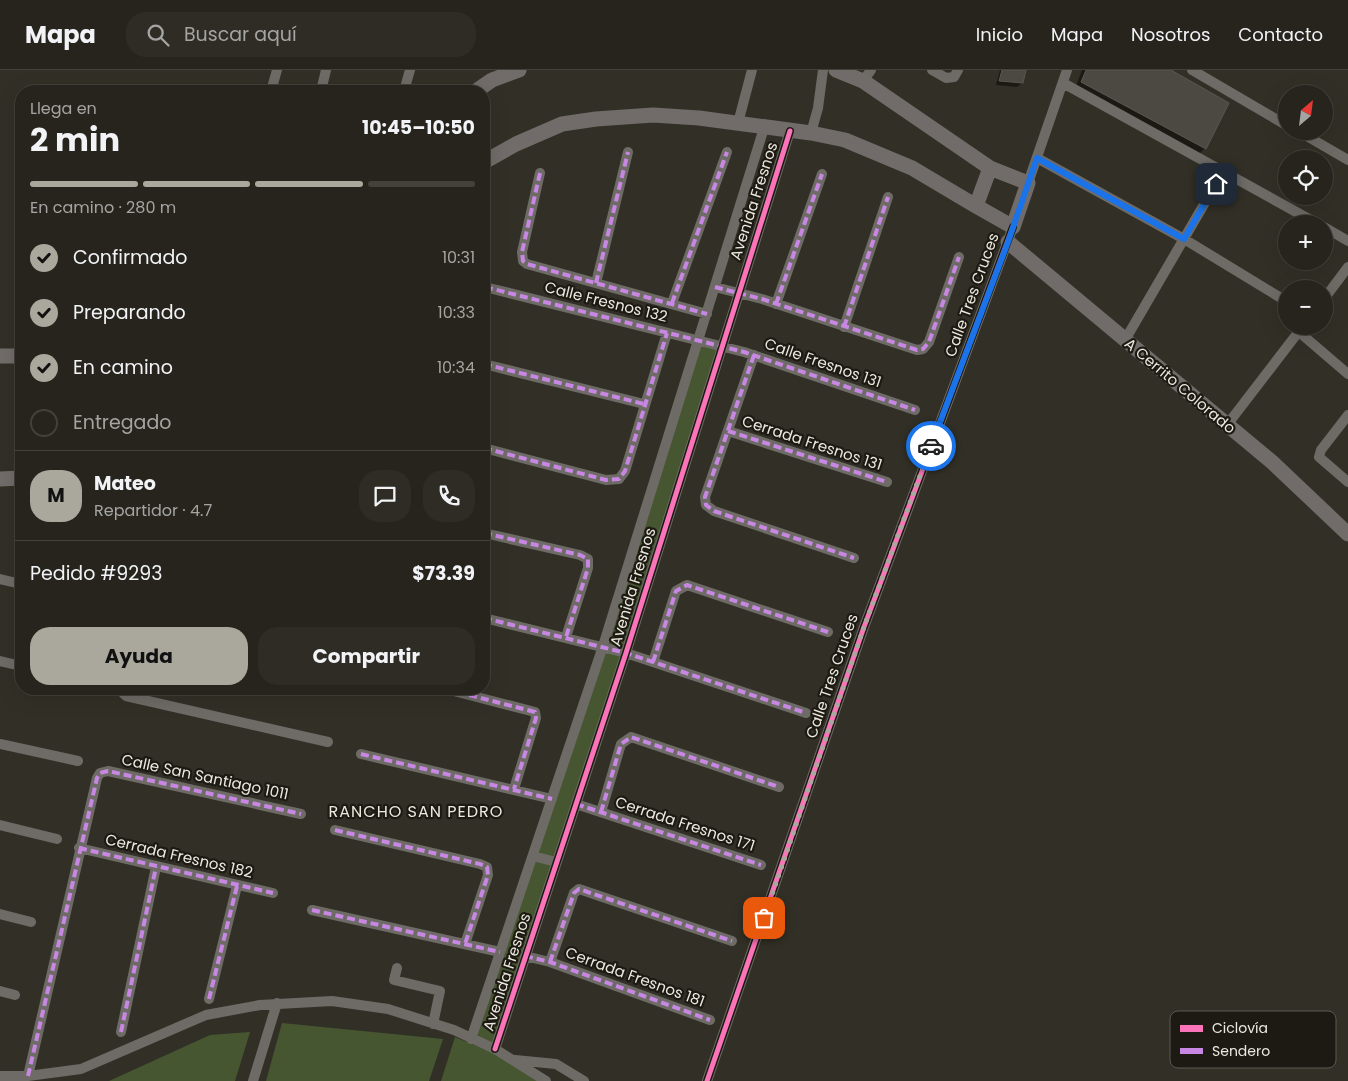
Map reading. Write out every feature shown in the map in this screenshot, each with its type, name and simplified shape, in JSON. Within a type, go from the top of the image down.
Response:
[{"type":"main road","points":[[481,85],[490,75],[519,70]]},
{"type":"main road","points":[[490,159],[516,144],[562,124],[588,120],[653,115],[738,123],[790,132],[812,133],[845,140],[885,156],[1013,227],[1028,183],[990,168],[867,76],[836,70]]},
{"type":"main road","points":[[976,206],[990,168]]},
{"type":"main road","name":"A Cerrito Colorado","points":[[1008,242],[1272,462],[1348,534]]},
{"type":"main road","points":[[0,356],[15,356]]},
{"type":"main road","points":[[0,479],[15,478]]},
{"type":"street","points":[[273,85],[277,70]]},
{"type":"street","points":[[322,85],[326,70]]},
{"type":"street","points":[[406,85],[410,70]]},
{"type":"street","points":[[738,123],[752,70]]},
{"type":"street","points":[[812,133],[823,86],[824,70]]},
{"type":"street","points":[[932,70],[946,78],[954,77],[958,70]]},
{"type":"street","points":[[1028,183],[1067,70]]},
{"type":"street","points":[[1192,70],[1278,120]]},
{"type":"street","points":[[1063,83],[1224,170],[1302,215]]},
{"type":"street","name":"Avenida Fresnos","points":[[472,1039],[603,646],[764,128]]},
{"type":"street","name":"Avenida Fresnos","points":[[495,1049],[626,653],[721,346],[790,132]]},
{"type":"street","points":[[1314,140],[1348,160]]},
{"type":"street","points":[[596,283],[628,152]]},
{"type":"street","points":[[672,303],[727,152]]},
{"type":"street","points":[[1037,158],[1184,239],[1278,296]]},
{"type":"street","points":[[1125,340],[1224,170]]},
{"type":"street","points":[[540,173],[522,252],[524,261],[532,266],[707,314]]},
{"type":"street","points":[[776,304],[822,174]]},
{"type":"street","points":[[844,327],[888,197]]},
{"type":"street","name":"Calle Tres Cruces","points":[[707,1081],[864,627],[1013,227]]},
{"type":"street","points":[[1333,232],[1348,241]]},
{"type":"street","points":[[715,287],[776,304],[912,350],[923,349],[930,342],[960,257]]},
{"type":"street","points":[[1333,287],[1348,267]]},
{"type":"street","name":"Calle Fresnos 132","points":[[490,289],[721,346]]},
{"type":"street","points":[[490,450],[612,481],[619,479],[625,471],[667,333]]},
{"type":"street","points":[[1227,425],[1296,335]]},
{"type":"street","points":[[1307,335],[1348,374]]},
{"type":"street","name":"Calle Fresnos 131","points":[[721,346],[754,355],[915,410]]},
{"type":"street","name":"Cerrada Fresnos 131","points":[[754,355],[704,497],[706,505],[714,511],[854,558]]},
{"type":"street","points":[[490,366],[644,404]]},
{"type":"street","points":[[1348,415],[1321,450],[1319,457],[1348,482]]},
{"type":"street","name":"Cerrada Fresnos 131","points":[[728,431],[887,482]]},
{"type":"street","points":[[490,534],[580,555],[588,560],[589,564],[566,637]]},
{"type":"street","points":[[0,579],[15,583]]},
{"type":"street","points":[[653,662],[676,591],[687,584],[828,632]]},
{"type":"street","points":[[490,619],[603,646],[806,713]]},
{"type":"street","points":[[0,661],[15,665]]},
{"type":"street","points":[[125,695],[328,742]]},
{"type":"street","points":[[469,695],[535,712],[536,718],[514,789]]},
{"type":"street","name":"Cerrada Fresnos 171","points":[[601,812],[621,744],[631,737],[779,787]]},
{"type":"street","points":[[0,744],[78,762]]},
{"type":"street","points":[[361,754],[552,798]]},
{"type":"street","name":"Calle San Santiago 1011","points":[[79,848],[97,778],[103,771],[301,814]]},
{"type":"street","name":"Cerrada Fresnos 171","points":[[576,804],[761,865]]},
{"type":"street","points":[[0,825],[57,839]]},
{"type":"street","points":[[335,830],[487,867],[488,875],[465,944]]},
{"type":"street","points":[[28,1076],[79,848]]},
{"type":"street","name":"Cerrada Fresnos 182","points":[[79,848],[273,893]]},
{"type":"street","points":[[533,856],[556,862]]},
{"type":"street","points":[[121,1032],[156,867]]},
{"type":"street","points":[[209,999],[237,886]]},
{"type":"street","name":"Cerrada Fresnos 181","points":[[550,962],[572,896],[576,890],[580,889],[732,941]]},
{"type":"street","points":[[312,910],[500,952]]},
{"type":"street","points":[[0,914],[31,922]]},
{"type":"street","name":"Cerrada Fresnos 181","points":[[525,956],[550,962],[710,1020]]},
{"type":"street","points":[[391,991],[397,968]]},
{"type":"street","points":[[394,980],[440,992],[433,1024]]},
{"type":"street","points":[[0,991],[15,995]]},
{"type":"street","points":[[0,1076],[28,1076],[91,1066],[206,1015],[277,1003],[332,1001],[360,1003],[388,1009],[454,1030],[495,1049],[546,1081]]},
{"type":"street","points":[[253,1081],[277,1003]]},
{"type":"street","points":[[513,1060],[556,1064],[584,1081]]},
{"type":"green space","points":[[698,340],[721,346],[495,1049],[471,1039]]},
{"type":"green space","points":[[282,1023],[443,1039],[429,1081],[266,1081]]},
{"type":"green space","points":[[250,1032],[235,1081],[109,1081],[210,1035]]},
{"type":"green space","points":[[455,1037],[496,1054],[541,1081],[441,1081]]},
{"type":"building","points":[[1002,70],[1026,70],[1023,83],[999,81]]},
{"type":"building","points":[[1086,70],[1171,70],[1229,103],[1206,149],[1081,82]]},
{"type":"marked path","points":[[596,283],[628,152]]},
{"type":"marked path","points":[[672,303],[727,152]]},
{"type":"marked path","points":[[540,173],[522,252],[523,261],[527,264],[707,314]]},
{"type":"marked path","points":[[776,304],[822,174]]},
{"type":"marked path","points":[[844,327],[888,197]]},
{"type":"marked path","points":[[715,287],[762,299],[917,350],[923,349],[929,342],[959,257]]},
{"type":"marked path","points":[[490,288],[744,352],[915,410]]},
{"type":"marked path","points":[[490,450],[606,480],[619,479],[625,471],[667,333]]},
{"type":"marked path","points":[[754,355],[705,497],[706,505],[714,511],[854,558]]},
{"type":"marked path","points":[[490,366],[644,404]]},
{"type":"marked path","points":[[728,431],[887,482]]},
{"type":"marked path","points":[[490,534],[580,555],[588,559],[588,568],[566,637]]},
{"type":"marked path","points":[[653,662],[676,591],[687,585],[828,632]]},
{"type":"marked path","points":[[490,619],[626,653],[806,713]]},
{"type":"marked path","points":[[469,695],[535,712],[536,718],[514,789]]},
{"type":"marked path","points":[[601,812],[621,744],[631,737],[779,787]]},
{"type":"marked path","points":[[361,754],[552,799]]},
{"type":"marked path","points":[[28,1076],[97,778],[100,773],[108,771],[301,814]]},
{"type":"marked path","points":[[576,804],[761,865]]},
{"type":"marked path","points":[[335,830],[487,867],[488,875],[465,944]]},
{"type":"marked path","points":[[79,848],[273,893]]},
{"type":"marked path","points":[[121,1032],[156,867]]},
{"type":"marked path","points":[[209,999],[237,886]]},
{"type":"marked path","points":[[550,962],[574,893],[579,889],[732,941]]},
{"type":"marked path","points":[[312,910],[500,952]]},
{"type":"marked path","points":[[525,956],[550,962],[710,1020]]},
{"type":"cycle path","points":[[495,1049],[626,653],[790,131]]},
{"type":"cycle path","points":[[707,1081],[864,627],[1013,227]]},
{"type":"way so far","points":[[764,918],[822,754],[864,627],[931,446]]},
{"type":"district","name":"RANCHO SAN PEDRO","points":[[416,811]]},
{"type":"route","points":[[931,446],[1008,242],[1037,158],[1184,239],[1216,184]]}]
